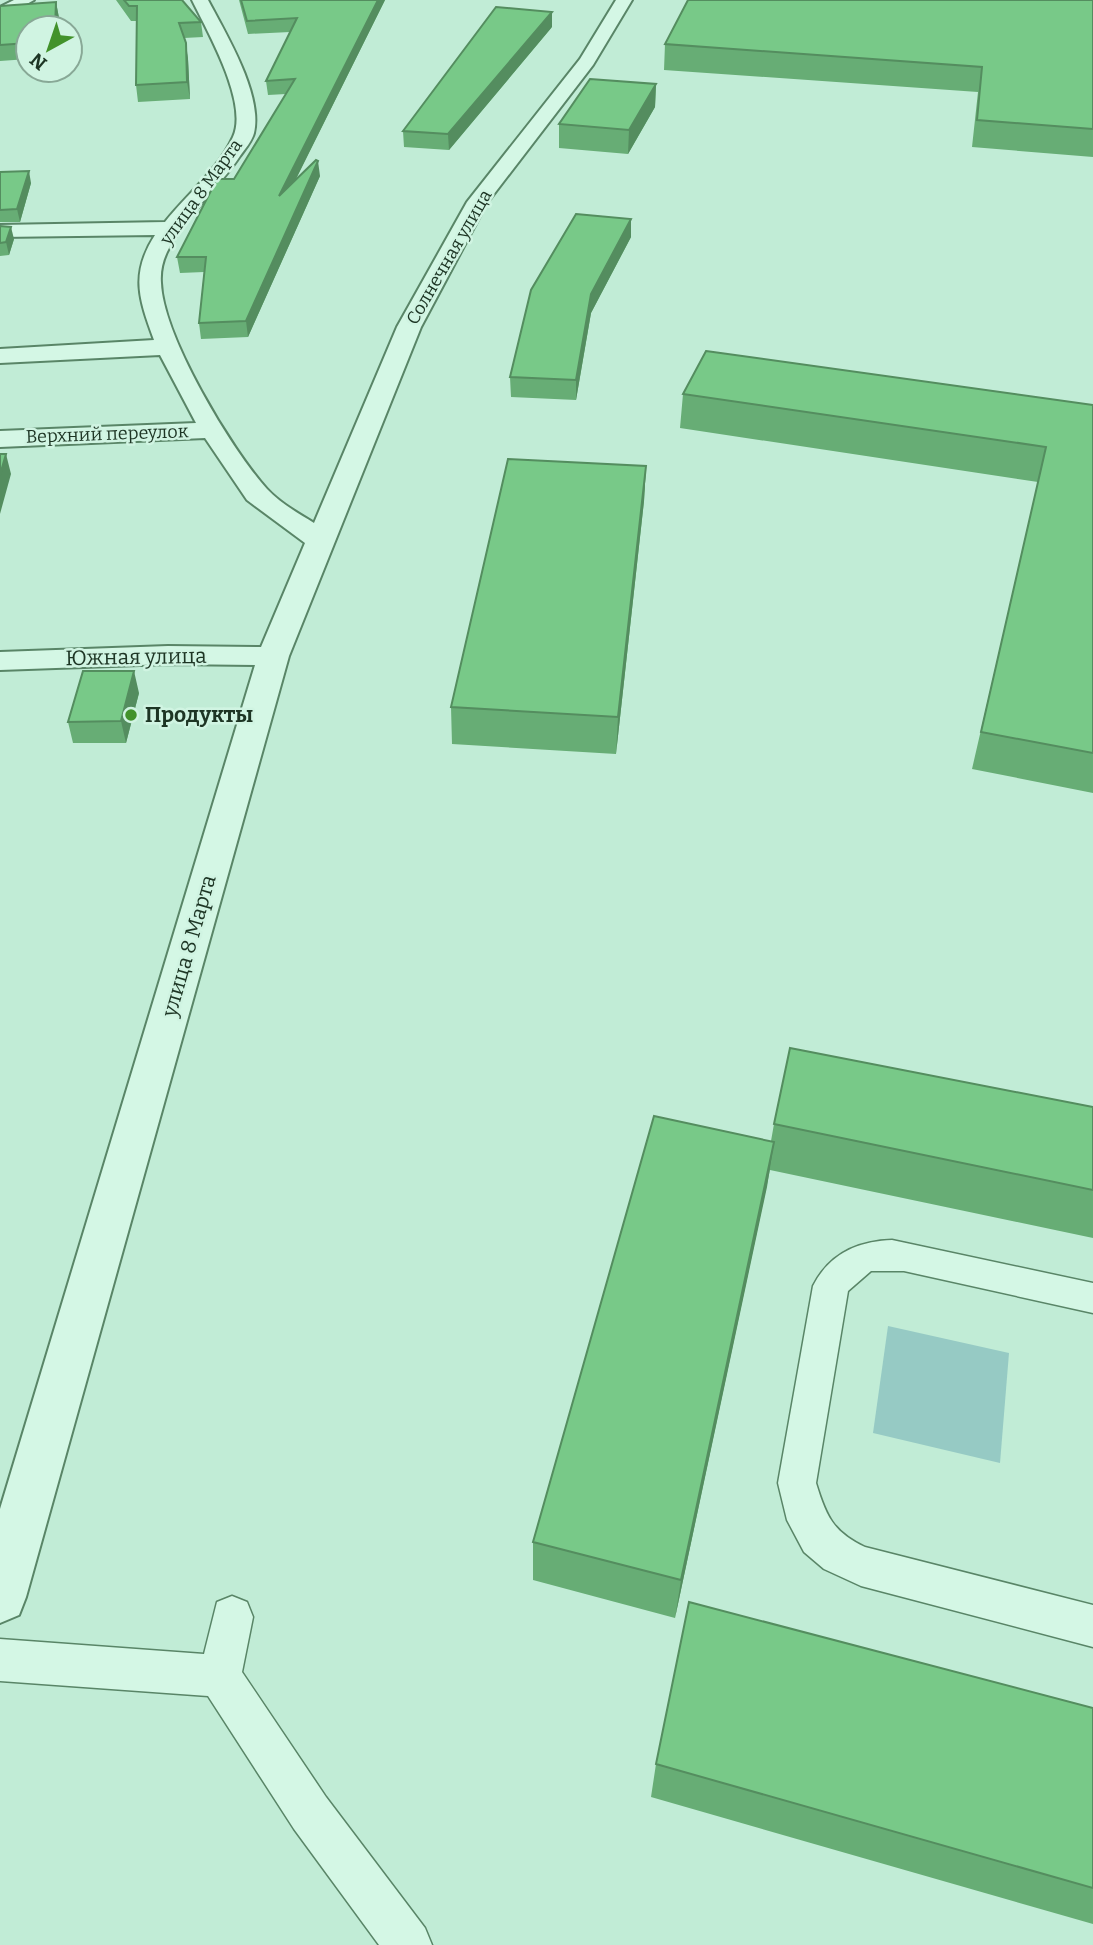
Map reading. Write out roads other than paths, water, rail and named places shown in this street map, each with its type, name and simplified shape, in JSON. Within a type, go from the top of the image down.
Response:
[{"type":"street","points":[[0,14],[26,0]]},
{"type":"street","name":"улица 8 Марта","points":[[0,1597],[273,656],[321,541],[258,495],[214,430],[168,347],[148,281],[151,262],[172,228],[226,164],[244,133],[243,109],[229,54],[200,0]]},
{"type":"street","name":"Солнечная улица","points":[[321,541],[409,327],[477,202],[587,61],[624,0]]},
{"type":"street","points":[[0,231],[172,228]]},
{"type":"street","points":[[0,356],[168,347]]},
{"type":"street","name":"Верхний переулок","points":[[0,439],[214,430]]},
{"type":"street","name":"Южная улица","points":[[0,661],[168,655],[273,656]]},
{"type":"lane","points":[[1093,1298],[904,1256],[887,1254],[858,1260],[841,1271],[831,1286],[797,1483],[807,1520],[818,1538],[838,1555],[861,1566],[1093,1626]]},
{"type":"lane","points":[[232,1616],[220,1676],[279,1771],[339,1856],[408,1945]]},
{"type":"lane","points":[[0,1660],[220,1676]]},
{"type":"place","name":"Продукты","points":[[131,715]]}]
